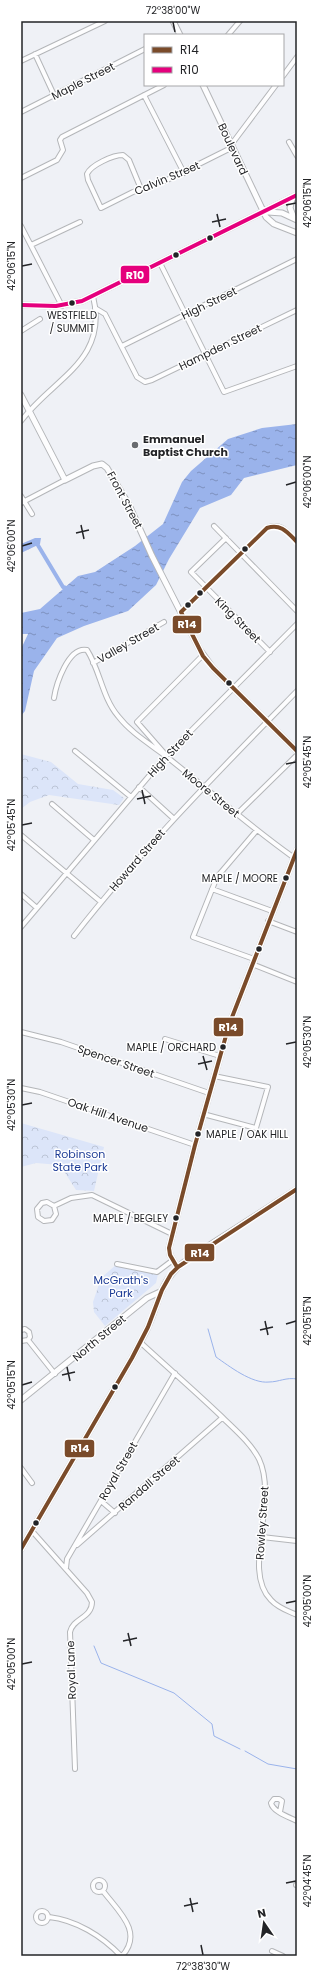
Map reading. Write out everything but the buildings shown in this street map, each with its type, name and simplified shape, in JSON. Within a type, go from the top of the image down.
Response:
[{"type":"main road","points":[[173,21],[177,34]]},
{"type":"main road","name":"Boulevard","points":[[203,86],[263,212]]},
{"type":"main road","points":[[21,305],[62,306],[93,296],[295,197]]},
{"type":"main road","points":[[295,197],[289,206],[295,219]]},
{"type":"main road","points":[[263,212],[276,212],[295,219]]},
{"type":"main road","points":[[263,212],[268,220],[274,224],[297,233]]},
{"type":"main road","points":[[21,395],[65,480]]},
{"type":"main road","name":"Front Street","points":[[65,480],[93,466],[104,465],[123,494],[152,556],[203,655],[233,688],[297,751]]},
{"type":"main road","points":[[177,1267],[169,1248],[209,1093],[232,1018],[268,921],[297,850]]},
{"type":"main road","points":[[21,1550],[23,1541],[32,1531],[149,1326],[160,1292],[177,1267],[297,1189]]},
{"type":"main road","name":"North Street","points":[[21,1400],[56,1374],[147,1298],[160,1292]]},
{"type":"street","points":[[21,61],[105,21]]},
{"type":"street","points":[[229,34],[240,21]]},
{"type":"street","name":"Maple Street","points":[[21,112],[144,50]]},
{"type":"street","points":[[35,54],[54,95]]},
{"type":"street","points":[[284,75],[297,57]]},
{"type":"street","points":[[21,178],[56,160],[63,152],[60,140],[62,137],[162,86]]},
{"type":"street","points":[[232,146],[275,86]]},
{"type":"street","points":[[144,95],[184,173]]},
{"type":"street","points":[[289,142],[297,156]]},
{"type":"street","name":"Calvin Street","points":[[141,188],[127,158],[123,155],[116,156],[90,169],[87,174],[88,180],[101,208],[141,188],[162,182],[184,173],[232,146]]},
{"type":"street","points":[[31,245],[80,222]]},
{"type":"street","points":[[21,226],[62,306]]},
{"type":"street","name":"High Street","points":[[122,346],[297,260]]},
{"type":"street","points":[[160,263],[224,392],[297,366]]},
{"type":"street","points":[[21,421],[29,410],[76,366],[87,353],[93,339],[95,308],[93,296]]},
{"type":"street","points":[[95,308],[105,314],[122,346]]},
{"type":"street","name":"Hampden Street","points":[[122,346],[137,377],[142,381],[150,381],[297,310]]},
{"type":"street","points":[[21,331],[40,319]]},
{"type":"street","name":"Front Street","points":[[23,502],[65,480]]},
{"type":"street","points":[[21,496],[23,502],[32,514]]},
{"type":"street","points":[[181,612],[266,529],[276,525],[283,528],[297,542]]},
{"type":"street","points":[[214,526],[297,611]]},
{"type":"street","name":"King Street","points":[[226,538],[191,572],[206,589],[270,652]]},
{"type":"street","name":"Valley Street","points":[[93,663],[164,622]]},
{"type":"street","name":"High Street","points":[[21,926],[166,756],[297,624]]},
{"type":"street","name":"Valley Street","points":[[54,698],[57,683],[66,664],[74,654],[81,650]]},
{"type":"street","name":"Moore Street","points":[[81,650],[88,651],[109,702],[118,717],[149,745],[166,756],[257,830],[293,857]]},
{"type":"street","points":[[166,756],[137,722],[203,655]]},
{"type":"street","name":"Howard Street","points":[[74,936],[173,818],[297,691]]},
{"type":"street","points":[[75,751],[131,797]]},
{"type":"street","points":[[237,814],[297,755]]},
{"type":"street","points":[[139,787],[173,818]]},
{"type":"street","points":[[52,804],[94,840]]},
{"type":"street","points":[[257,830],[221,872],[212,889],[193,937],[297,982]]},
{"type":"street","points":[[21,835],[101,902]]},
{"type":"street","points":[[212,889],[272,911]]},
{"type":"street","points":[[21,894],[37,908]]},
{"type":"street","points":[[268,921],[297,932]]},
{"type":"street","name":"Spencer Street","points":[[21,1032],[61,1042],[209,1093]]},
{"type":"street","points":[[166,1039],[220,1056]]},
{"type":"street","points":[[203,1114],[256,1128],[268,1087],[214,1076]]},
{"type":"street","name":"Oak Hill Avenue","points":[[21,1088],[40,1092],[195,1145]]},
{"type":"street","points":[[54,1206],[71,1198],[92,1195],[172,1234]]},
{"type":"street","points":[[48,1202],[54,1206],[56,1214],[52,1220],[44,1221],[38,1217],[37,1209],[41,1203],[48,1202]]},
{"type":"street","points":[[117,1264],[157,1272],[173,1260]]},
{"type":"street","points":[[21,1330],[29,1332],[30,1337],[28,1340]]},
{"type":"street","points":[[28,1340],[56,1374]]},
{"type":"street","points":[[21,1341],[28,1340]]},
{"type":"street","name":"Rowley Street","points":[[140,1342],[175,1373],[250,1446],[262,1469],[266,1494],[259,1574],[262,1588],[274,1604],[297,1615]]},
{"type":"street","name":"Royal Street","points":[[67,1570],[65,1561],[175,1373]]},
{"type":"street","name":"Randall Street","points":[[74,1547],[115,1513],[222,1418]]},
{"type":"street","points":[[21,1468],[32,1483]]},
{"type":"street","points":[[101,1501],[115,1513]]},
{"type":"street","name":"Royal Lane","points":[[32,1531],[90,1596],[92,1604],[88,1614],[74,1624],[70,1632],[75,1769]]},
{"type":"street","points":[[262,1538],[297,1541]]},
{"type":"street","points":[[280,1812],[297,1821]]},
{"type":"street","points":[[49,1917],[65,1921],[91,1932],[109,1944],[122,1956],[130,1944],[130,1928],[126,1920],[103,1891]]},
{"type":"street","points":[[272,1951],[283,1956]]},
{"type":"green space","points":[[21,754],[51,762],[78,784],[113,790],[124,798],[119,805],[49,795],[30,802],[21,809]]},
{"type":"green space","name":"Robinson State Park","points":[[21,1123],[104,1147],[94,1191],[76,1190],[60,1165],[36,1163],[21,1167]]},
{"type":"green space","name":"McGrath's Park","points":[[117,1264],[158,1274],[156,1283],[105,1326],[94,1312],[93,1302],[101,1278]]},
{"type":"water","points":[[297,424],[297,465],[244,478],[231,495],[200,508],[169,559],[156,585],[128,611],[84,626],[57,638],[34,671],[25,711],[21,716],[21,649],[28,634],[21,634],[21,613],[40,609],[78,576],[95,572],[135,546],[163,524],[182,482],[191,471],[228,439],[262,428]]},
{"type":"water","points":[[35,538],[41,538],[40,544],[21,553],[21,544]]},
{"type":"waterway","points":[[36,542],[63,587],[69,589]]},
{"type":"waterway","points":[[208,1329],[216,1357],[241,1374],[262,1382],[297,1379]]},
{"type":"waterway","points":[[94,1646],[101,1663],[174,1693],[212,1724],[214,1736],[240,1749]]},
{"type":"waterway","points":[[245,1751],[268,1764],[297,1769]]},
{"type":"transit line","name":"R10","points":[[21,305],[56,306],[82,301],[297,195]]},
{"type":"transit line","name":"R14","points":[[297,542],[287,532],[280,528],[267,528],[181,612],[203,656],[213,668],[297,751]]},
{"type":"transit line","name":"R14","points":[[177,1267],[170,1255],[169,1248],[195,1145],[229,1025],[297,850]]},
{"type":"transit line","name":"R14","points":[[21,1549],[132,1358],[148,1327],[162,1290],[171,1274],[178,1267],[297,1189]]},
{"type":"place","name":"WESTFIELD / SUMMIT","points":[[72,303]]},
{"type":"place","name":"Emmanuel Baptist Church","points":[[135,445]]},
{"type":"place","name":"MAPLE / MOORE","points":[[286,878]]},
{"type":"place","name":"MAPLE / ORCHARD","points":[[223,1047]]},
{"type":"place","name":"MAPLE / OAK HILL","points":[[198,1134]]},
{"type":"place","name":"MAPLE / BEGLEY","points":[[176,1218]]}]
